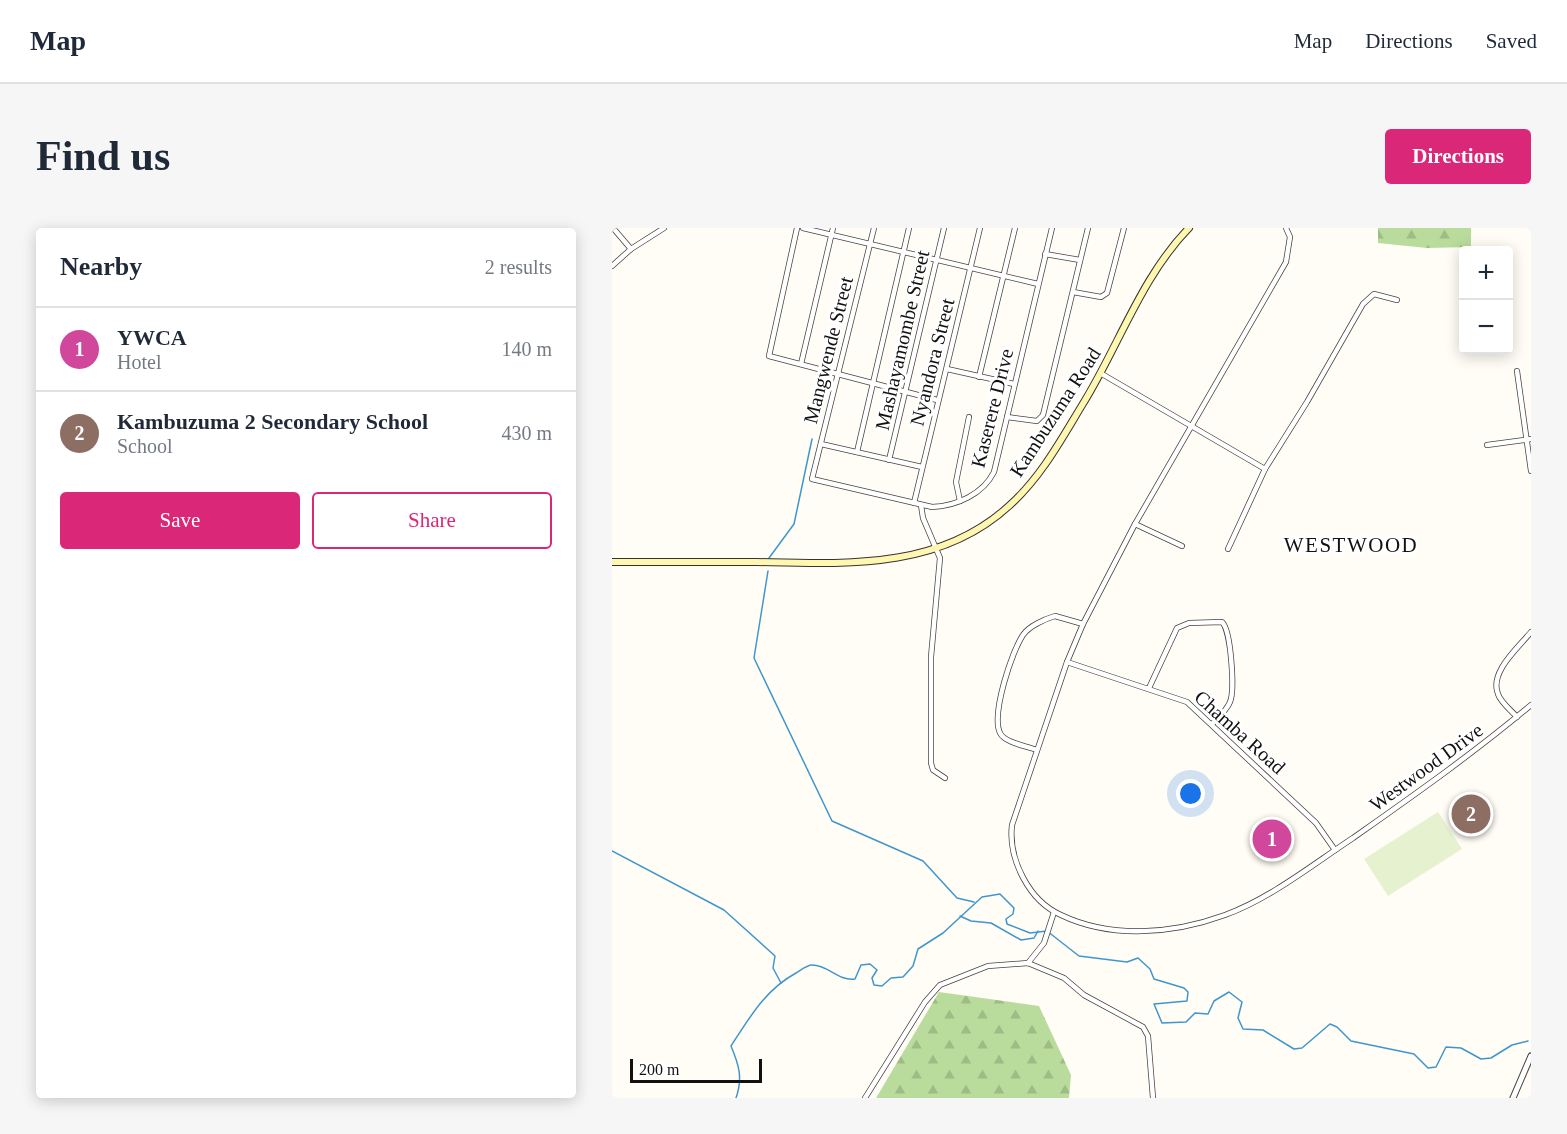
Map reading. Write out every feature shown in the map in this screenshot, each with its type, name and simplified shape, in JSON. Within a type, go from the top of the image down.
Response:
[{"type":"main road","name":"Kambuzuma Road","points":[[612,562],[855,563],[897,559],[935,550],[988,522],[1018,497],[1051,457],[1102,374],[1152,278],[1172,246],[1189,228]]},
{"type":"street","points":[[613,228],[631,249]]},
{"type":"street","points":[[612,266],[631,249],[664,228]]},
{"type":"street","points":[[797,228],[769,351],[771,358],[937,400]]},
{"type":"street","points":[[803,228],[1038,284]]},
{"type":"street","points":[[801,364],[833,228]]},
{"type":"street","name":"Mangwende Street","points":[[812,478],[874,228]]},
{"type":"street","points":[[857,452],[909,228]]},
{"type":"street","name":"Mashayamombe Street","points":[[889,460],[944,228]]},
{"type":"street","name":"Nyandora Street","points":[[914,503],[980,228]]},
{"type":"street","points":[[979,377],[1015,228]]},
{"type":"street","name":"Kaserere Drive","points":[[812,478],[921,505],[939,507],[960,501],[982,490],[991,479],[997,464],[1052,228]]},
{"type":"street","points":[[1007,417],[1037,421],[1042,418],[1088,228]]},
{"type":"street","points":[[1072,292],[1101,297],[1107,293],[1124,228]]},
{"type":"street","points":[[1028,963],[1048,934],[1054,912],[1042,903],[1026,883],[1017,863],[1011,840],[1015,812],[1067,662],[1083,624],[1135,524],[1286,262],[1290,237],[1286,228]]},
{"type":"street","points":[[1045,254],[1080,260]]},
{"type":"street","points":[[1228,549],[1264,469],[1308,402],[1363,304],[1374,294],[1397,300]]},
{"type":"street","points":[[946,369],[1014,384]]},
{"type":"street","points":[[1517,371],[1529,440],[1531,471]]},
{"type":"street","points":[[1102,374],[1264,469]]},
{"type":"street","points":[[960,501],[956,482],[969,417]]},
{"type":"street","points":[[1487,445],[1529,440]]},
{"type":"street","points":[[821,444],[922,467]]},
{"type":"street","points":[[921,505],[922,518],[940,558],[931,657],[931,763],[933,770],[945,778]]},
{"type":"street","points":[[1135,524],[1182,546]]},
{"type":"street","points":[[1037,750],[1005,738],[998,728],[999,700],[1020,641],[1026,631],[1055,616],[1083,624]]},
{"type":"street","points":[[1149,688],[1177,628],[1189,623],[1222,622],[1228,632],[1232,695],[1228,706],[1212,724]]},
{"type":"street","points":[[1517,717],[1501,700],[1497,687],[1501,670],[1531,632]]},
{"type":"street","name":"Chamba Road","points":[[1067,662],[1183,699],[1316,823],[1335,850]]},
{"type":"street","name":"Westwood Drive","points":[[1054,912],[1087,926],[1112,931],[1202,922],[1232,912],[1267,895],[1335,850],[1470,756],[1531,705]]},
{"type":"street","points":[[865,1098],[925,1002],[939,985],[988,966],[1028,963],[1064,978],[1084,995],[1143,1027],[1148,1036],[1154,1098]]},
{"type":"street","points":[[1513,1098],[1531,1056]]},
{"type":"green space","points":[[1378,228],[1471,228],[1471,246],[1427,248],[1378,243]]},
{"type":"green space","points":[[1438,812],[1462,849],[1388,896],[1364,859]]},
{"type":"green space","points":[[939,992],[1039,1006],[1071,1075],[1069,1098],[876,1098]]},
{"type":"waterway","points":[[769,558],[794,524],[812,439]]},
{"type":"waterway","points":[[768,571],[754,658],[832,821],[923,861],[957,898],[974,902]]},
{"type":"waterway","points":[[612,851],[724,910],[775,956],[773,968],[781,983]]},
{"type":"waterway","points":[[736,1098],[739,1072],[731,1046],[759,1005],[785,980],[812,965],[823,967],[843,978],[855,979],[861,965],[870,964],[877,970],[872,978],[874,985],[882,986],[891,978],[903,977],[913,966],[918,949],[943,933],[982,897],[1000,894],[1014,908],[1013,914],[1006,919],[1007,924],[1030,933],[1047,931],[1079,956],[1127,962],[1138,958],[1150,969],[1154,979],[1184,988],[1188,992],[1187,1001],[1154,1004],[1162,1023],[1186,1022],[1195,1013],[1208,1014],[1214,1001],[1229,992],[1242,1002],[1238,1018],[1243,1029],[1263,1030],[1294,1049],[1302,1048],[1330,1024],[1337,1027],[1351,1041],[1414,1054],[1428,1068],[1436,1067],[1446,1047],[1461,1048],[1481,1059],[1491,1058],[1512,1045],[1528,1041]]},
{"type":"waterway","points":[[960,916],[971,921],[991,923],[1021,940],[1034,938],[1038,931]]},
{"type":"place","name":"Kambuzuma 2 Secondary School","points":[[1471,814]]},
{"type":"place","name":"YWCA","points":[[1272,839]]},
{"type":"district","name":"WESTWOOD","points":[[1351,545]]}]
